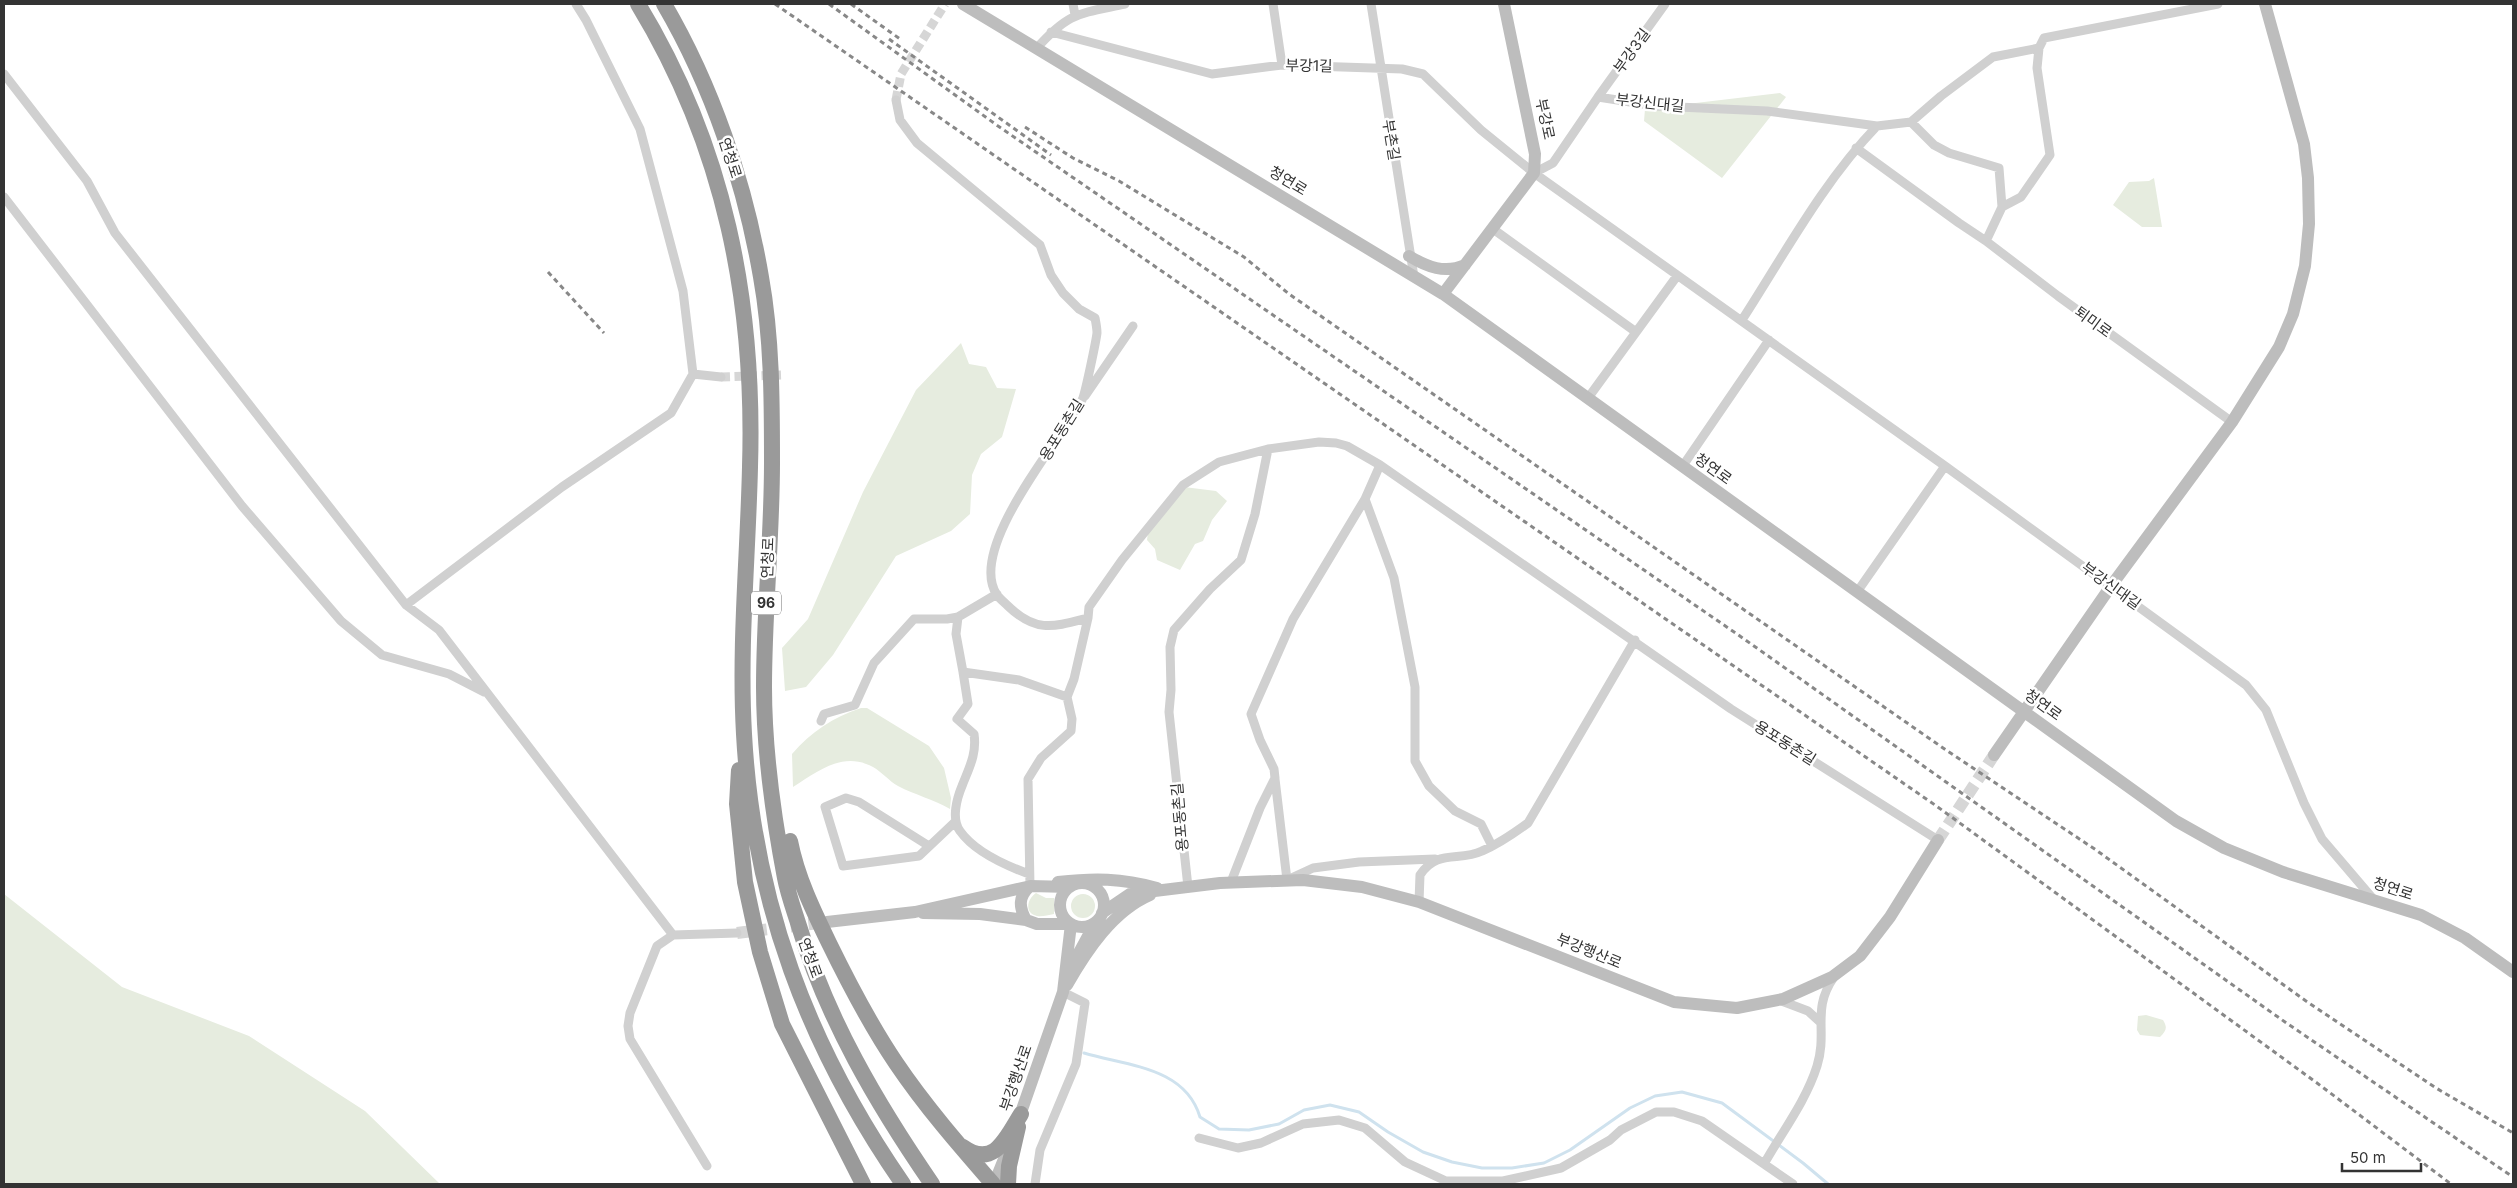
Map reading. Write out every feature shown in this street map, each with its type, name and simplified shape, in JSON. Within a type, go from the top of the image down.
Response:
[{"type":"highway","name":"연청로","points":[[638,4],[675,72],[704,142],[724,204],[740,278],[749,356],[750,464],[743,698],[750,804],[764,885],[787,959],[807,1014],[840,1083],[903,1184]]},
{"type":"highway","name":"연청로","points":[[664,4],[697,68],[725,139],[744,202],[762,278],[769,353],[772,464],[764,687],[765,728],[773,805],[786,882],[807,952],[829,1007],[860,1070],[932,1184]]},
{"type":"highway","points":[[764,687],[794,862],[812,908],[846,977],[895,1062],[958,1144],[994,1184]]},
{"type":"highway","points":[[743,698],[737,804],[745,882],[760,952],[782,1024],[864,1184]]},
{"type":"highway","points":[[958,1144],[973,1154],[984,1155],[996,1151],[1020,1114]]},
{"type":"highway","points":[[1008,1184],[1009,1166],[1020,1114]]},
{"type":"street","points":[[406,605],[562,487],[671,413],[693,374],[683,291],[640,129],[586,20],[576,4]]},
{"type":"street","name":"청연로","points":[[963,4],[1443,294],[2169,815],[2224,848],[2283,872],[2421,915],[2465,938],[2513,972]]},
{"type":"street","points":[[1073,4],[1075,15]]},
{"type":"street","points":[[1036,49],[1062,22],[1075,15],[1125,4]]},
{"type":"street","points":[[1272,4],[1282,65]]},
{"type":"street","name":"부촌길","points":[[1371,4],[1409,256],[1414,277]]},
{"type":"street","name":"부강로","points":[[1504,4],[1535,154],[1534,173]]},
{"type":"street","name":"부강3길","points":[[1598,97],[1665,4]]},
{"type":"street","points":[[2002,207],[2021,197],[2050,155],[2037,68],[2039,48],[2044,38],[2218,4]]},
{"type":"street","points":[[1994,755],[2023,710],[2111,586],[2232,422],[2279,347],[2293,314],[2305,266],[2309,224],[2308,178],[2304,144],[2265,4]]},
{"type":"street","name":"부강1길","points":[[1051,32],[1212,74],[1282,65],[1402,69],[1423,74],[1481,130],[1534,173]]},
{"type":"street","points":[[1742,320],[1810,214],[1856,148],[1878,126],[1912,122],[1941,96],[1993,57],[2039,48]]},
{"type":"street","points":[[4,74],[86,181],[115,233],[406,605],[439,630],[673,935]]},
{"type":"street","name":"부강신대길","points":[[1878,126],[1767,111],[1656,106],[1598,97],[1553,163],[1534,173],[1770,340],[2246,685],[2266,710],[2304,803],[2322,839],[2374,900]]},
{"type":"street","name":"용포동촌길","points":[[896,100],[900,120],[917,143],[1040,245],[1051,275],[1063,293],[1079,309],[1095,318],[1097,333],[1084,398],[1029,481],[999,534],[991,560],[997,594]]},
{"type":"street","points":[[1856,148],[1986,241],[2002,207],[1999,168],[1949,153],[1934,145],[1912,122]]},
{"type":"street","points":[[1443,294],[1534,173]]},
{"type":"street","points":[[4,197],[242,506],[341,621],[382,655],[448,674],[486,693]]},
{"type":"street","points":[[1493,229],[1636,332]]},
{"type":"street","name":"퇴미로","points":[[1986,241],[2058,296],[2232,422]]},
{"type":"street","points":[[1409,256],[1426,266],[1438,269],[1455,269],[1465,265]]},
{"type":"street","points":[[1588,398],[1678,276]]},
{"type":"street","points":[[1084,398],[1134,326]]},
{"type":"street","points":[[1682,467],[1770,340]]},
{"type":"street","points":[[693,374],[720,377]]},
{"type":"street","name":"용포동촌길","points":[[1067,696],[1074,679],[1089,607],[1122,560],[1183,485],[1219,462],[1268,449],[1319,442],[1336,443],[1347,446],[1380,465],[1635,640],[1731,709],[1938,840]]},
{"type":"street","name":"용포동촌길","points":[[1188,887],[1169,712],[1171,690],[1170,648],[1174,630],[1178,624],[1241,560],[1255,514],[1268,449]]},
{"type":"street","points":[[1380,465],[1365,499],[1293,619],[1251,714],[1260,740],[1274,769],[1287,880],[1313,868],[1359,862],[1435,859],[1480,852],[1504,841],[1528,823],[1635,640]]},
{"type":"street","points":[[1857,592],[1945,466]]},
{"type":"street","points":[[1365,499],[1394,578],[1415,687],[1415,761],[1429,786],[1455,811],[1481,824],[1492,846]]},
{"type":"street","points":[[821,721],[824,714],[855,705],[874,663],[914,619],[958,617],[997,594],[1014,612],[1034,626],[1062,625],[1088,618]]},
{"type":"street","points":[[958,617],[956,634],[968,704],[957,720],[974,734],[975,741],[974,759],[956,806],[956,821],[960,831],[982,851],[1029,880],[1070,887],[1082,883],[1093,886],[1162,889]]},
{"type":"street","points":[[963,672],[1019,680],[1067,696],[1072,719],[1071,732],[1041,758],[1028,779],[1029,880],[1020,902],[1020,909],[1026,920]]},
{"type":"street","points":[[1231,882],[1260,808],[1275,778]]},
{"type":"street","points":[[929,846],[859,802],[846,798],[825,807],[843,866],[919,856],[956,821]]},
{"type":"street","name":"부강행산로","points":[[1162,889],[1231,882],[1287,880],[1362,887],[1419,902],[1674,1002],[1737,1008],[1779,1000],[1838,972],[1860,956],[1890,917],[1938,840]]},
{"type":"street","points":[[1419,902],[1420,875],[1435,859]]},
{"type":"street","points":[[828,922],[915,912],[1029,880],[1130,880],[1162,889]]},
{"type":"street","points":[[1064,986],[1099,918],[1102,895],[1093,886]]},
{"type":"street","points":[[1070,887],[1060,902],[1063,914],[1071,924]]},
{"type":"street","points":[[1099,918],[1130,894],[1162,889]]},
{"type":"street","points":[[1064,986],[1120,912],[1135,901],[1162,889]]},
{"type":"street","name":"부강행산로","points":[[915,912],[980,914],[1026,920],[1058,929],[1064,940],[1064,986]]},
{"type":"street","name":"부강행산로","points":[[1045,924],[1071,924],[1083,927],[1099,918]]},
{"type":"street","name":"부강행산로","points":[[994,1184],[1064,986],[1071,924]]},
{"type":"street","points":[[707,1166],[630,1039],[628,1026],[630,1013],[657,946],[673,935],[738,933]]},
{"type":"street","points":[[1766,1161],[1814,1076],[1823,1042],[1820,1022],[1824,992],[1838,972]]},
{"type":"street","points":[[1036,1184],[1040,1150],[1076,1064],[1085,1003],[1064,986]]},
{"type":"street","points":[[1779,1000],[1808,1012],[1820,1022]]},
{"type":"street","points":[[1200,1138],[1238,1148],[1261,1143],[1303,1124],[1339,1120],[1364,1128],[1405,1162],[1446,1181],[1503,1181],[1561,1168],[1610,1140],[1621,1130],[1656,1112],[1674,1112],[1702,1121],[1766,1161],[1793,1184]]},
{"type":"shaded area","points":[[1780,93],[1786,97],[1722,178],[1644,121],[1645,109]]},
{"type":"shaded area","points":[[2154,178],[2162,227],[2142,227],[2113,205],[2129,182],[2149,181]]},
{"type":"shaded area","points":[[961,343],[969,364],[986,367],[997,388],[1016,389],[1002,437],[981,454],[972,475],[970,514],[951,531],[896,556],[833,655],[806,687],[785,691],[782,648],[808,619],[863,492],[916,390]]},
{"type":"shaded area","points":[[1184,487],[1216,491],[1227,501],[1212,520],[1203,541],[1195,544],[1180,570],[1157,560],[1155,549],[1147,540],[1148,532]]},
{"type":"shaded area","points":[[861,708],[867,708],[929,746],[944,768],[951,798],[950,809],[898,786],[873,767],[851,761],[841,762],[821,769],[793,787],[792,754],[823,726]]},
{"type":"shaded area","points":[[1036,893],[1046,898],[1054,898],[1054,914],[1039,916],[1030,912],[1029,902]]},
{"type":"shaded area","points":[[4,894],[122,987],[249,1036],[365,1111],[440,1184],[4,1184]]},
{"type":"shaded area","points":[[1083,894],[1091,898],[1095,906],[1091,914],[1083,918],[1075,914],[1071,906],[1075,898]]},
{"type":"shaded area","points":[[2146,1015],[2163,1020],[2166,1029],[2160,1037],[2140,1035],[2137,1030],[2138,1016]]},
{"type":"waterway","points":[[1084,1053],[1153,1071],[1168,1078],[1182,1088],[1193,1100],[1200,1117],[1219,1129],[1249,1130],[1279,1124],[1304,1110],[1330,1105],[1359,1112],[1388,1132],[1423,1152],[1452,1162],[1482,1168],[1512,1168],[1544,1163],[1570,1150],[1630,1108],[1655,1096],[1682,1092],[1722,1103],[1803,1163],[1828,1184]]},
{"type":"tunnel","points":[[896,100],[901,74],[945,4]]},
{"type":"tunnel","points":[[721,377],[781,375]]},
{"type":"tunnel","points":[[1938,840],[1994,755]]},
{"type":"tunnel","points":[[737,933],[827,922]]},
{"type":"railway","points":[[775,4],[1935,805],[2317,1083],[2451,1184]]},
{"type":"railway","points":[[829,4],[998,126],[1737,634],[2285,1022],[2513,1177]]},
{"type":"railway","points":[[851,4],[900,39]]},
{"type":"railway","points":[[889,39],[1051,155]]},
{"type":"railway","points":[[1025,127],[1073,158],[1119,181],[1244,257],[1289,294],[1946,750],[2096,850],[2306,1001],[2436,1088],[2513,1133]]},
{"type":"railway","points":[[548,272],[604,333]]}]
